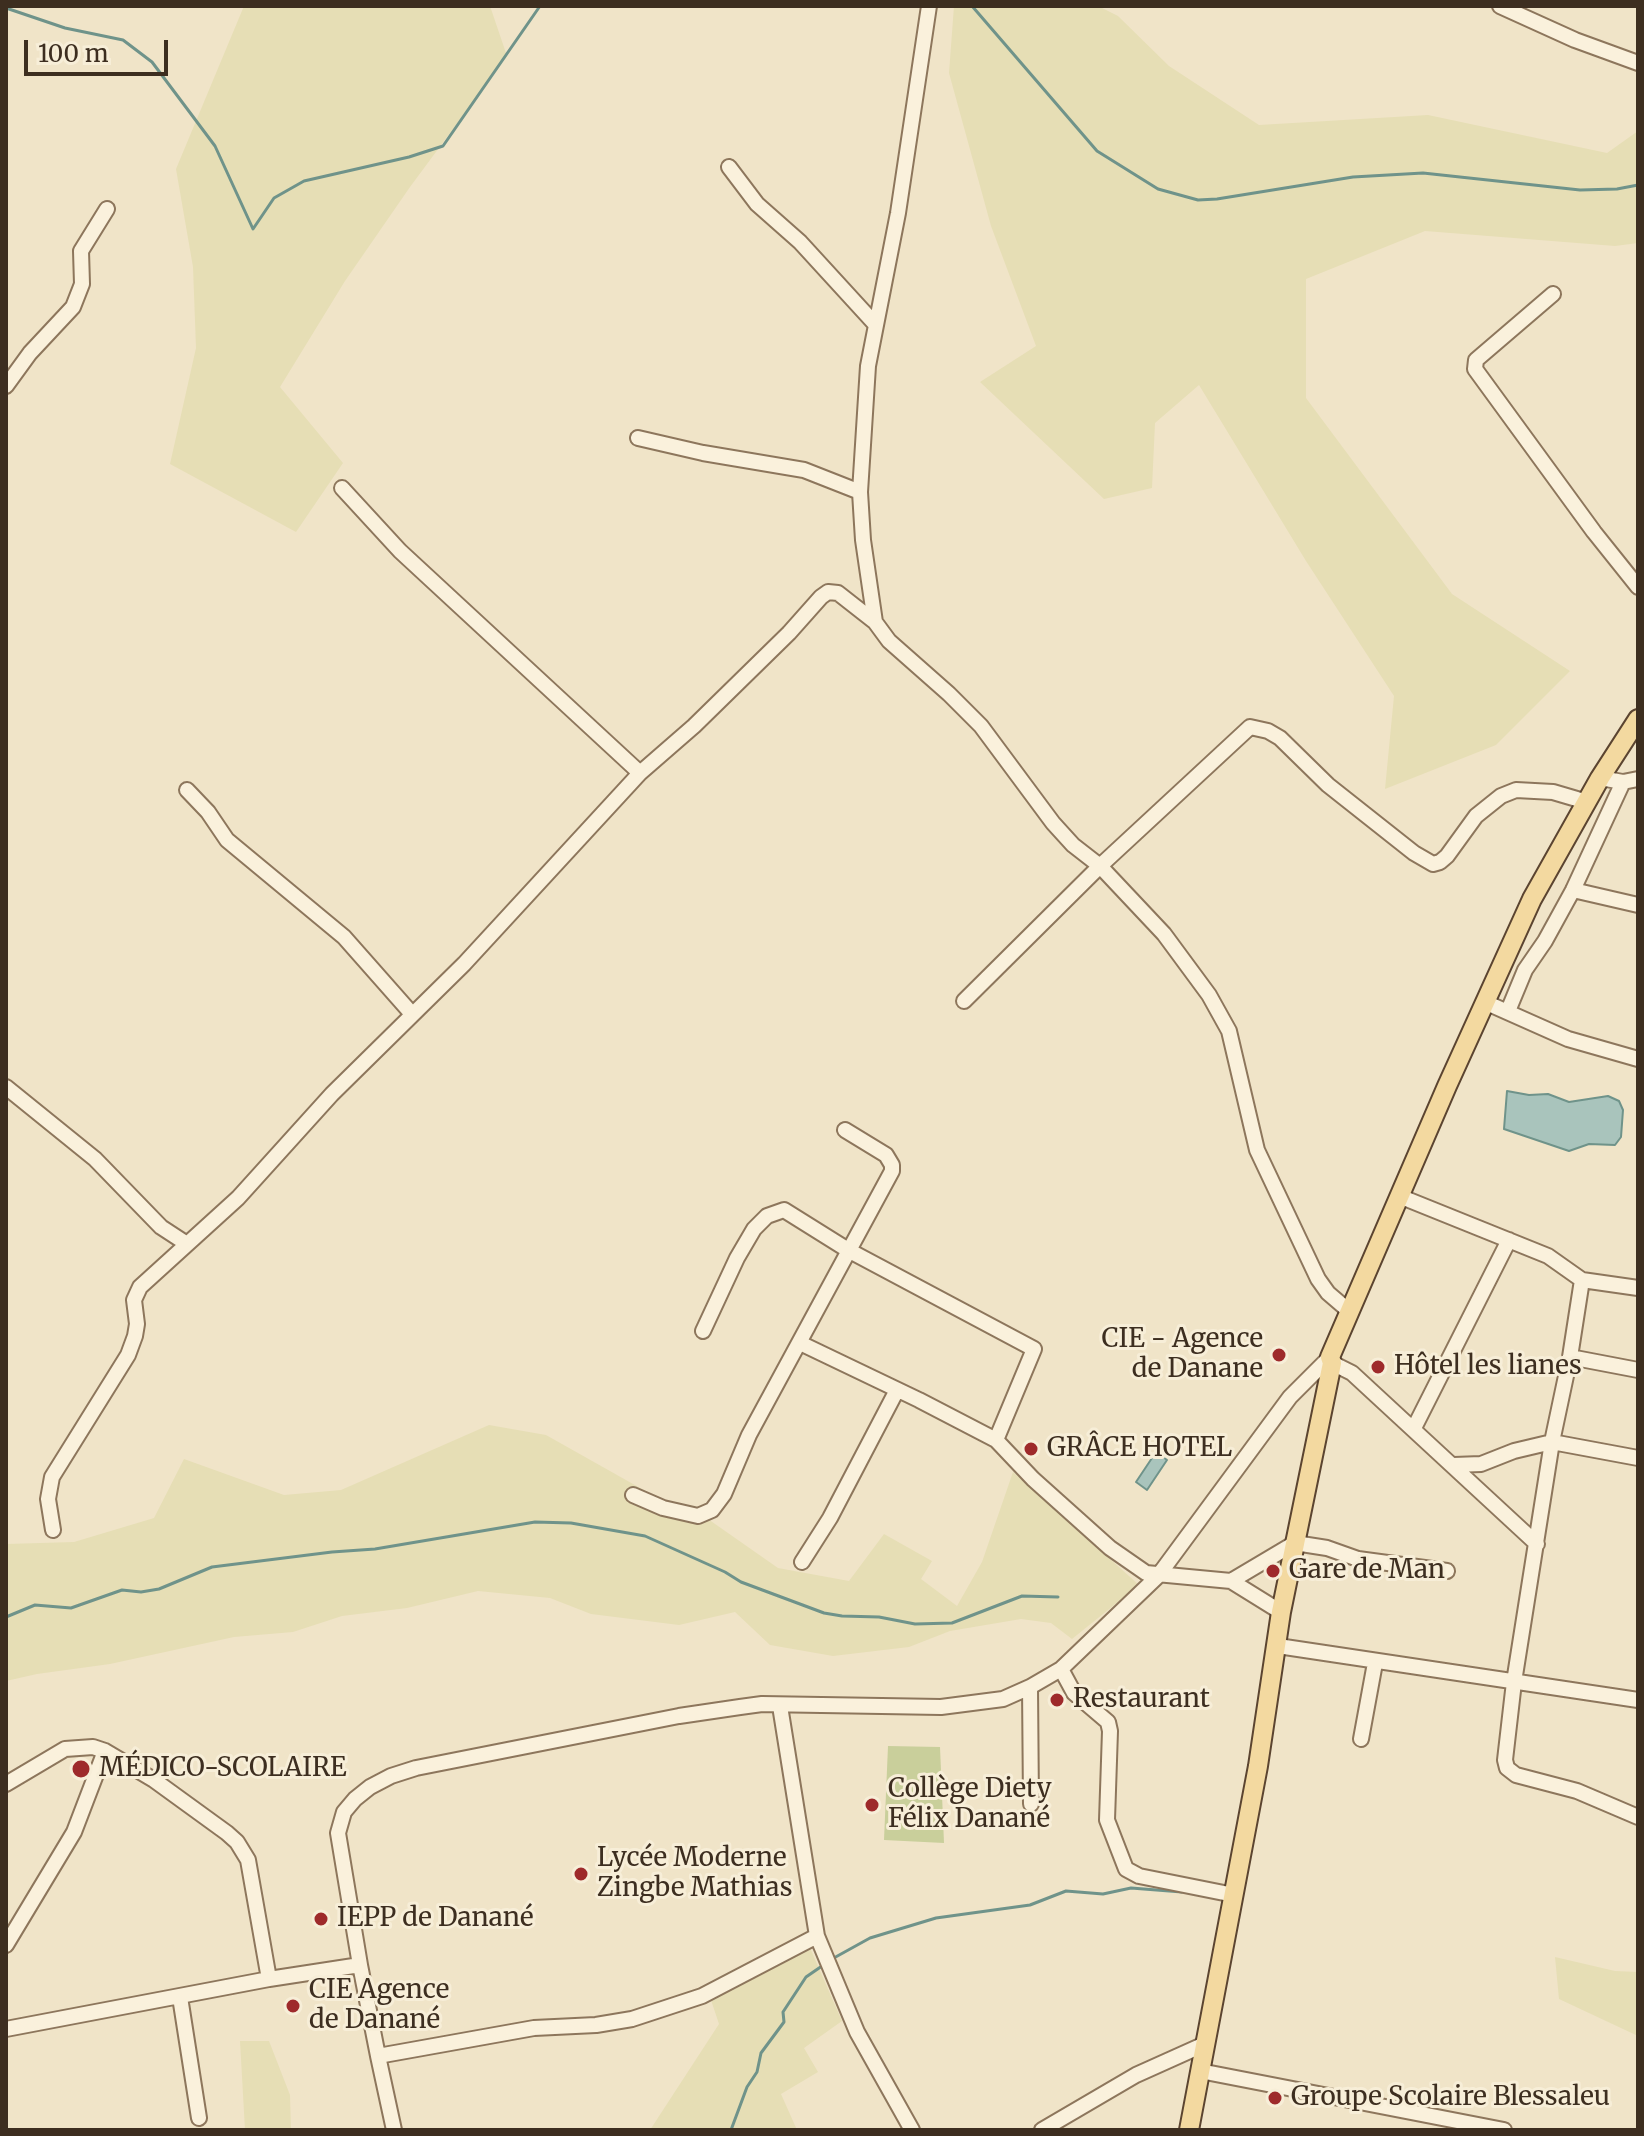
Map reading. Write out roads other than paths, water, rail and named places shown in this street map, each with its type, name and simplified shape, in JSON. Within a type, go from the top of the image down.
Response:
[{"type":"main road","points":[[1189,2130],[1234,1895],[1278,1646],[1281,1612],[1331,1360],[1399,1196],[1532,899],[1600,778],[1638,719]]},
{"type":"street","points":[[875,622],[860,492],[868,366],[898,213],[929,6]]},
{"type":"street","points":[[1500,6],[1575,40],[1638,63]]},
{"type":"street","points":[[729,167],[757,204],[800,242],[876,325]]},
{"type":"street","points":[[6,386],[30,353],[73,307],[82,284],[81,251],[107,209]]},
{"type":"street","points":[[1553,294],[1476,360],[1475,369],[1638,587]]},
{"type":"street","points":[[638,438],[703,453],[804,470],[860,492]]},
{"type":"street","points":[[342,488],[400,551],[640,773]]},
{"type":"street","points":[[53,1530],[48,1490],[52,1477],[132,1345],[137,1324],[136,1291],[238,1198],[332,1094],[562,860],[640,773],[694,726],[828,592],[838,593],[875,622],[889,641],[981,726],[1059,830],[1100,866],[1164,934],[1223,1017],[1233,1044],[1257,1150],[1314,1271],[1328,1293],[1349,1311]]},
{"type":"street","points":[[964,1001],[1100,866],[1250,727],[1268,731],[1280,738],[1328,785],[1414,853],[1433,864],[1447,856],[1476,816],[1501,796],[1516,790],[1553,792],[1587,802]]},
{"type":"street","points":[[1600,778],[1623,782],[1638,779]]},
{"type":"street","points":[[1508,1011],[1525,970],[1573,890],[1623,782]]},
{"type":"street","points":[[187,790],[208,812],[227,840],[276,878],[357,950],[412,1014]]},
{"type":"street","points":[[1573,890],[1638,905]]},
{"type":"street","points":[[1487,1003],[1568,1039],[1638,1059]]},
{"type":"street","points":[[6,1087],[95,1159],[161,1227],[187,1244]]},
{"type":"street","points":[[633,1495],[687,1515],[698,1516],[712,1510],[724,1494],[749,1435],[892,1171],[886,1155],[845,1130]]},
{"type":"street","points":[[1399,1196],[1555,1260],[1582,1280],[1638,1288]]},
{"type":"street","points":[[703,1331],[754,1229],[767,1216],[784,1210],[848,1250],[1034,1349],[996,1440]]},
{"type":"street","points":[[1414,1428],[1509,1240]]},
{"type":"street","points":[[1582,1280],[1552,1442],[1514,1682],[1505,1760],[1509,1770],[1516,1775],[1577,1791],[1638,1817]]},
{"type":"street","points":[[800,1343],[996,1440],[1033,1479],[1110,1548],[1139,1569],[1158,1576],[1231,1581],[1281,1612]]},
{"type":"street","points":[[1570,1357],[1638,1370]]},
{"type":"street","points":[[394,2130],[360,1965],[338,1833],[344,1812],[370,1787],[391,1776],[431,1765],[679,1716],[762,1704],[941,1707],[1003,1699],[1061,1669],[1158,1576],[1290,1397],[1331,1360],[1349,1370],[1414,1428],[1537,1544]]},
{"type":"street","points":[[802,1562],[830,1518],[897,1390]]},
{"type":"street","points":[[1454,1465],[1481,1464],[1514,1451],[1552,1442],[1638,1458]]},
{"type":"street","points":[[1231,1581],[1295,1543],[1327,1548],[1358,1559],[1447,1571]]},
{"type":"street","points":[[1278,1646],[1375,1663],[1638,1700]]},
{"type":"street","points":[[1361,1739],[1375,1663]]},
{"type":"street","points":[[1061,1669],[1074,1693],[1108,1722],[1107,1820],[1126,1869],[1139,1876],[1234,1895]]},
{"type":"street","points":[[1030,1687],[1031,1804]]},
{"type":"street","points":[[780,1706],[817,1936],[857,2032],[912,2130]]},
{"type":"street","points":[[6,1784],[65,1749],[93,1747],[154,1780],[227,1833],[248,1860],[269,1979]]},
{"type":"street","points":[[6,1945],[74,1832],[105,1751]]},
{"type":"street","points":[[378,2056],[534,2028],[596,2025],[632,2019],[702,1996],[817,1936]]},
{"type":"street","points":[[6,2029],[269,1979],[360,1965]]},
{"type":"street","points":[[180,1997],[199,2118]]},
{"type":"street","points":[[1042,2130],[1136,2075],[1205,2044]]},
{"type":"street","points":[[1200,2071],[1504,2130]]},
{"type":"water","points":[[1507,1091],[1548,1094],[1569,1102],[1608,1096],[1619,1101],[1623,1110],[1621,1137],[1615,1145],[1589,1144],[1569,1151],[1504,1129]]},
{"type":"water","points":[[1156,1452],[1167,1460],[1147,1490],[1136,1482]]},
{"type":"waterway","points":[[6,8],[65,28],[123,40],[152,62],[215,146],[253,229],[274,198],[304,181],[443,146],[540,6]]},
{"type":"waterway","points":[[972,6],[1097,151],[1158,189],[1198,200],[1353,177],[1423,173],[1580,190],[1638,185]]},
{"type":"waterway","points":[[6,1617],[35,1605],[71,1608],[122,1590],[141,1592],[159,1589],[212,1567],[375,1549],[535,1522],[571,1523],[645,1536],[741,1582],[824,1613],[842,1616],[879,1617],[915,1624],[952,1623],[1022,1596],[1058,1597]]},
{"type":"waterway","points":[[832,1959],[870,1938],[936,1918],[1030,1905],[1066,1891],[1103,1894],[1131,1888],[1182,1892]]},
{"type":"waterway","points":[[731,2130],[747,2087],[757,2072],[761,2053],[784,2022],[783,2012],[806,1977],[822,1966]]},
{"type":"place","name":"CIE - Agence de Danane","points":[[1279,1355]]},
{"type":"place","name":"Hôtel les lianes","points":[[1378,1367]]},
{"type":"place","name":"GRÂCE HOTEL","points":[[1031,1449]]},
{"type":"place","name":"Gare de Man","points":[[1273,1571]]},
{"type":"place","name":"Restaurant","points":[[1057,1700]]},
{"type":"place","name":"MÉDICO-SCOLAIRE","points":[[81,1769]]},
{"type":"place","name":"Collège Diety Félix Danané","points":[[872,1805]]},
{"type":"place","name":"Lycée Moderne Zingbe Mathias","points":[[581,1874]]},
{"type":"place","name":"IEPP de Danané","points":[[321,1919]]},
{"type":"place","name":"CIE Agence de Danané","points":[[293,2006]]},
{"type":"place","name":"Groupe Scolaire Blessaleu","points":[[1275,2098]]}]
